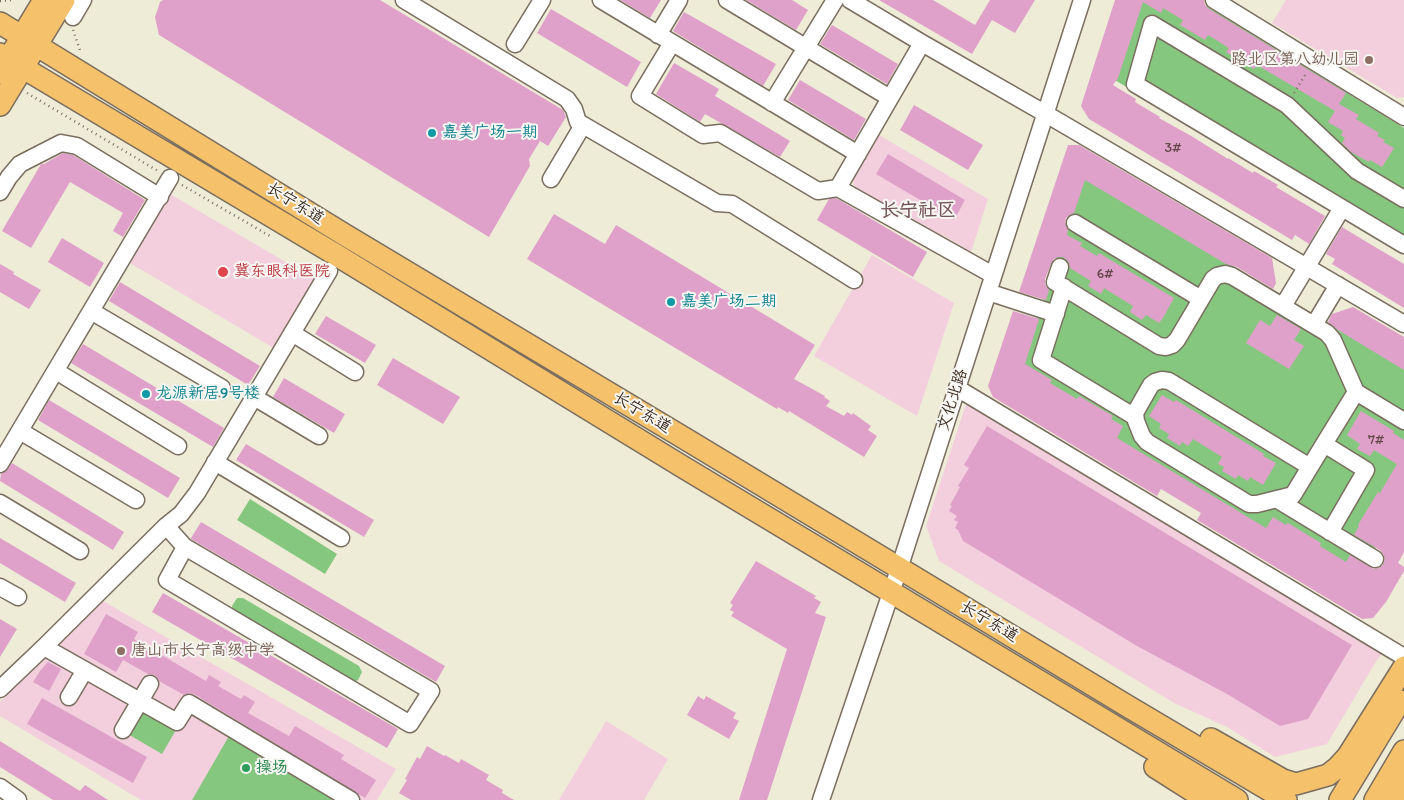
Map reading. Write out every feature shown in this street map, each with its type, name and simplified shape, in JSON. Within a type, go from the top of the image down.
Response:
[{"type":"main road","points":[[29,40],[44,0]]},
{"type":"main road","points":[[0,105],[8,64],[29,40],[68,8]]},
{"type":"main road","name":"长宁东道","points":[[0,23],[353,240],[1286,800]]},
{"type":"main road","name":"长宁东道","points":[[8,64],[330,252],[1237,800]]},
{"type":"main road","points":[[1129,707],[1170,716],[1283,780],[1296,784],[1328,775],[1337,768],[1357,742],[1404,667]]},
{"type":"main road","points":[[1340,800],[1404,694]]},
{"type":"main road","points":[[1118,728],[1140,758],[1207,800]]},
{"type":"main road","points":[[1375,800],[1404,751]]},
{"type":"main road","points":[[1396,800],[1396,794],[1404,780]]},
{"type":"street","points":[[68,8],[83,0]]},
{"type":"street","points":[[404,0],[567,99],[574,109],[578,122],[717,203],[732,204],[854,280]]},
{"type":"street","points":[[515,44],[542,0]]},
{"type":"street","points":[[600,0],[858,154]]},
{"type":"street","points":[[679,0],[665,39],[640,96],[703,135],[720,133],[818,191],[838,188],[993,275]]},
{"type":"street","points":[[727,0],[890,98]]},
{"type":"street","points":[[772,103],[835,0]]},
{"type":"street","points":[[850,0],[1404,324]]},
{"type":"street","name":"文化北路","points":[[821,800],[899,569],[1082,0]]},
{"type":"street","points":[[1214,0],[1404,117]]},
{"type":"street","points":[[1404,199],[1357,171],[1287,105],[1152,24],[1135,84],[1404,244]]},
{"type":"street","points":[[838,188],[922,43]]},
{"type":"street","points":[[551,179],[583,125]]},
{"type":"street","points":[[0,192],[20,164],[61,143],[77,146],[160,197]]},
{"type":"street","points":[[0,464],[170,178]]},
{"type":"street","points":[[1282,306],[1342,208]]},
{"type":"street","points":[[1074,223],[1201,299]]},
{"type":"street","points":[[1060,267],[1055,282],[1159,346],[1166,347],[1172,345],[1177,340],[1213,279],[1225,274],[1232,276],[1327,333],[1333,340],[1356,392],[1404,420]]},
{"type":"street","points":[[0,689],[166,526],[181,514],[197,493],[329,271]]},
{"type":"street","points":[[1314,325],[1338,285]]},
{"type":"street","points":[[1064,288],[1041,360],[1135,417]]},
{"type":"street","points":[[988,292],[1056,314]]},
{"type":"street","points":[[91,311],[222,388]]},
{"type":"street","points":[[292,333],[355,372]]},
{"type":"street","points":[[56,371],[178,446]]},
{"type":"street","points":[[1310,467],[1169,381],[1162,380],[1151,385],[1135,413],[1142,436],[1146,442],[1249,504],[1257,504],[1293,495],[1356,392]]},
{"type":"street","points":[[957,388],[1404,657]]},
{"type":"street","points":[[254,397],[319,436]]},
{"type":"street","points":[[20,431],[136,500]]},
{"type":"street","points":[[1324,444],[1366,470],[1330,532]]},
{"type":"street","points":[[215,462],[341,538]]},
{"type":"street","points":[[1276,499],[1375,559]]},
{"type":"street","points":[[0,503],[80,551]]},
{"type":"street","points":[[166,526],[185,547],[431,691],[410,724],[167,580],[185,547]]},
{"type":"street","points":[[0,587],[18,597]]},
{"type":"street","points":[[44,647],[177,722],[189,703],[351,800]]},
{"type":"street","points":[[69,697],[85,670]]},
{"type":"street","points":[[123,730],[150,684]]},
{"type":"street","points":[[0,787],[18,800]]},
{"type":"path","points":[[0,1],[12,0]]},
{"type":"path","points":[[1287,105],[1313,61]]},
{"type":"shaded area","name":"路北区第八幼儿园","points":[[1286,0],[1404,0],[1404,97],[1397,98],[1272,23]]},
{"type":"shaded area","points":[[879,135],[988,199],[971,252],[943,235],[925,232],[855,191],[853,179]]},
{"type":"shaded area","name":"冀东眼科医院","points":[[170,194],[316,280],[277,350],[130,263]]},
{"type":"shaded area","points":[[872,255],[954,303],[917,416],[814,356]]},
{"type":"shaded area","points":[[969,395],[1388,646],[1375,663],[1327,744],[1275,757],[1227,727],[1176,704],[939,561],[926,526]]},
{"type":"shaded area","name":"唐山市长宁高级中学","points":[[103,601],[396,769],[377,800],[141,800],[0,716],[0,702]]},
{"type":"shaded area","points":[[606,721],[668,759],[644,800],[559,800]]},
{"type":"green space","points":[[1141,0],[1196,0],[1404,128],[1404,252],[1113,79]]},
{"type":"green space","points":[[1081,174],[1404,369],[1404,500],[1345,598],[1014,397]]},
{"type":"green space","points":[[250,499],[337,554],[325,574],[237,520]]},
{"type":"green space","points":[[237,598],[243,598],[359,666],[362,672],[358,680],[351,684],[233,615],[232,606]]},
{"type":"green space","points":[[140,709],[176,730],[162,754],[126,733]]},
{"type":"green space","name":"操场","points":[[229,736],[333,800],[192,800]]},
{"type":"building","name":"嘉美广场一期","points":[[163,0],[380,0],[563,110],[566,117],[548,146],[540,141],[529,159],[530,166],[489,237],[159,35],[155,17],[160,2]]},
{"type":"building","points":[[620,0],[661,0],[650,18]]},
{"type":"building","points":[[746,0],[792,0],[808,10],[796,30]]},
{"type":"building","points":[[879,0],[933,0],[975,25],[990,0],[1035,0],[1015,33],[992,20],[972,54]]},
{"type":"building","points":[[1115,0],[1204,0],[1205,5],[1209,9],[1346,93],[1339,104],[1359,115],[1356,119],[1379,133],[1377,136],[1385,140],[1383,142],[1394,148],[1382,167],[1351,152],[1342,143],[1345,138],[1341,135],[1343,131],[1328,122],[1335,111],[1257,65],[1254,69],[1226,52],[1229,48],[1208,35],[1205,40],[1180,25],[1183,20],[1163,8],[1161,13],[1143,2],[1118,78],[1113,85],[1136,99],[1135,102],[1159,118],[1228,159],[1278,185],[1276,187],[1325,216],[1309,244],[1295,235],[1292,240],[1089,119],[1081,106]]},
{"type":"building","points":[[551,9],[641,62],[627,87],[537,33]]},
{"type":"building","points":[[684,12],[776,64],[763,86],[673,31]]},
{"type":"building","points":[[832,25],[898,64],[887,84],[820,44]]},
{"type":"building","points":[[674,63],[719,89],[715,96],[790,141],[780,157],[705,114],[700,122],[656,94]]},
{"type":"building","points":[[800,80],[866,119],[854,140],[788,100]]},
{"type":"building","points":[[914,105],[983,145],[968,170],[900,130]]},
{"type":"building","points":[[1068,145],[1079,145],[1272,258],[1276,283],[1273,289],[1237,267],[1226,264],[1085,180],[1074,213],[1066,218],[1067,235],[1082,243],[1080,246],[1097,256],[1099,253],[1174,298],[1163,318],[1159,323],[1146,315],[1142,320],[1130,312],[1133,306],[1104,288],[1101,294],[1088,286],[1091,281],[1070,268],[1068,261],[1063,257],[1054,259],[1045,279],[1045,284],[1049,290],[1046,300],[1019,292]]},
{"type":"building","points":[[63,153],[73,155],[145,200],[123,237],[113,231],[123,213],[70,182],[31,248],[2,231],[41,164]]},
{"type":"building","points":[[888,154],[965,200],[954,220],[876,174]]},
{"type":"building","points":[[836,198],[927,252],[913,277],[817,220],[829,199]]},
{"type":"building","name":"嘉美广场二期","points":[[554,214],[605,244],[616,225],[815,345],[794,379],[825,396],[830,401],[826,406],[844,416],[847,412],[852,415],[853,413],[871,426],[868,430],[877,436],[864,457],[789,411],[788,413],[778,407],[777,409],[527,259]]},
{"type":"building","points":[[1342,227],[1404,264],[1404,308],[1332,264],[1335,259],[1326,254]]},
{"type":"building","points":[[62,238],[104,263],[90,287],[48,262]]},
{"type":"building","points":[[0,264],[41,290],[29,309],[0,292]]},
{"type":"building","points":[[120,282],[260,366],[248,385],[109,301]]},
{"type":"building","points":[[1353,307],[1404,337],[1404,370],[1328,322],[1332,314]]},
{"type":"building","points":[[1013,311],[1039,319],[1025,364],[1052,380],[1050,383],[1077,399],[1079,396],[1113,416],[1111,419],[1123,426],[1117,438],[1266,528],[1273,517],[1286,525],[1288,523],[1321,543],[1320,546],[1346,562],[1350,555],[1374,569],[1383,565],[1385,559],[1383,554],[1380,550],[1354,535],[1358,525],[1397,464],[1374,450],[1370,456],[1357,449],[1360,444],[1347,435],[1361,411],[1394,431],[1393,433],[1404,440],[1404,552],[1398,563],[1404,567],[1404,571],[1386,602],[1373,618],[1362,619],[1197,520],[1201,513],[1161,489],[1157,496],[993,397],[988,386]]},
{"type":"building","points":[[1277,315],[1301,329],[1294,340],[1304,346],[1289,369],[1246,343],[1260,320],[1270,326]]},
{"type":"building","points":[[326,316],[376,345],[365,363],[315,334]]},
{"type":"building","name":"龙源新居9号楼","points":[[83,344],[224,428],[213,447],[71,363]]},
{"type":"building","points":[[393,358],[460,397],[443,424],[377,385]]},
{"type":"building","points":[[284,378],[345,414],[334,433],[273,397]]},
{"type":"building","points":[[1162,395],[1174,402],[1176,400],[1276,463],[1263,485],[1250,477],[1248,481],[1238,475],[1236,479],[1222,471],[1224,467],[1218,464],[1222,457],[1193,439],[1188,446],[1182,442],[1180,446],[1167,438],[1169,434],[1159,428],[1161,424],[1149,416]]},
{"type":"building","points":[[49,400],[180,478],[168,498],[38,420]]},
{"type":"building","points":[[987,426],[1352,645],[1308,719],[1280,726],[1227,694],[1137,646],[963,541],[958,530],[955,528],[958,522],[954,520],[957,516],[949,511],[952,506],[950,505],[960,487],[958,486],[969,468],[964,465]]},
{"type":"building","points":[[246,444],[374,520],[364,537],[236,460]]},
{"type":"building","points":[[12,463],[124,532],[113,550],[0,481],[1,474]]},
{"type":"building","points":[[201,522],[445,666],[436,682],[191,539]]},
{"type":"building","points":[[0,538],[76,583],[65,602],[0,563]]},
{"type":"building","points":[[756,561],[816,596],[814,598],[821,602],[815,613],[826,617],[767,800],[739,800],[787,649],[731,616],[734,612],[730,610],[733,605],[730,603]]},
{"type":"building","points":[[163,593],[398,729],[387,748],[152,612]]},
{"type":"building","points":[[106,614],[138,632],[134,639],[206,681],[209,675],[221,682],[218,686],[241,699],[244,695],[255,702],[248,713],[289,736],[295,726],[344,755],[341,759],[376,780],[365,798],[194,694],[184,695],[159,681],[155,675],[148,674],[123,660],[116,672],[84,654]]},
{"type":"building","points":[[0,619],[17,629],[0,657]]},
{"type":"building","points":[[48,662],[61,669],[49,691],[33,682]]},
{"type":"building","points":[[698,696],[704,700],[706,696],[736,713],[733,718],[739,721],[729,739],[687,715]]},
{"type":"building","points":[[42,698],[147,757],[133,783],[27,724]]},
{"type":"building","points":[[0,741],[80,791],[85,785],[108,800],[53,800],[0,767]]},
{"type":"building","points":[[427,746],[459,763],[461,759],[489,775],[486,780],[503,790],[502,793],[514,800],[411,800],[399,793],[417,757],[420,759]]},
{"type":"place","name":"路北区第八幼儿园","points":[[1369,60]]},
{"type":"place","name":"嘉美广场一期","points":[[432,133]]},
{"type":"place","name":"冀东眼科医院","points":[[223,272]]},
{"type":"place","name":"嘉美广场二期","points":[[671,302]]},
{"type":"place","name":"龙源新居9号楼","points":[[146,394]]},
{"type":"place","name":"唐山市长宁高级中学","points":[[121,651]]},
{"type":"place","name":"操场","points":[[246,768]]},
{"type":"district","name":"长宁社区","points":[[918,211]]}]
